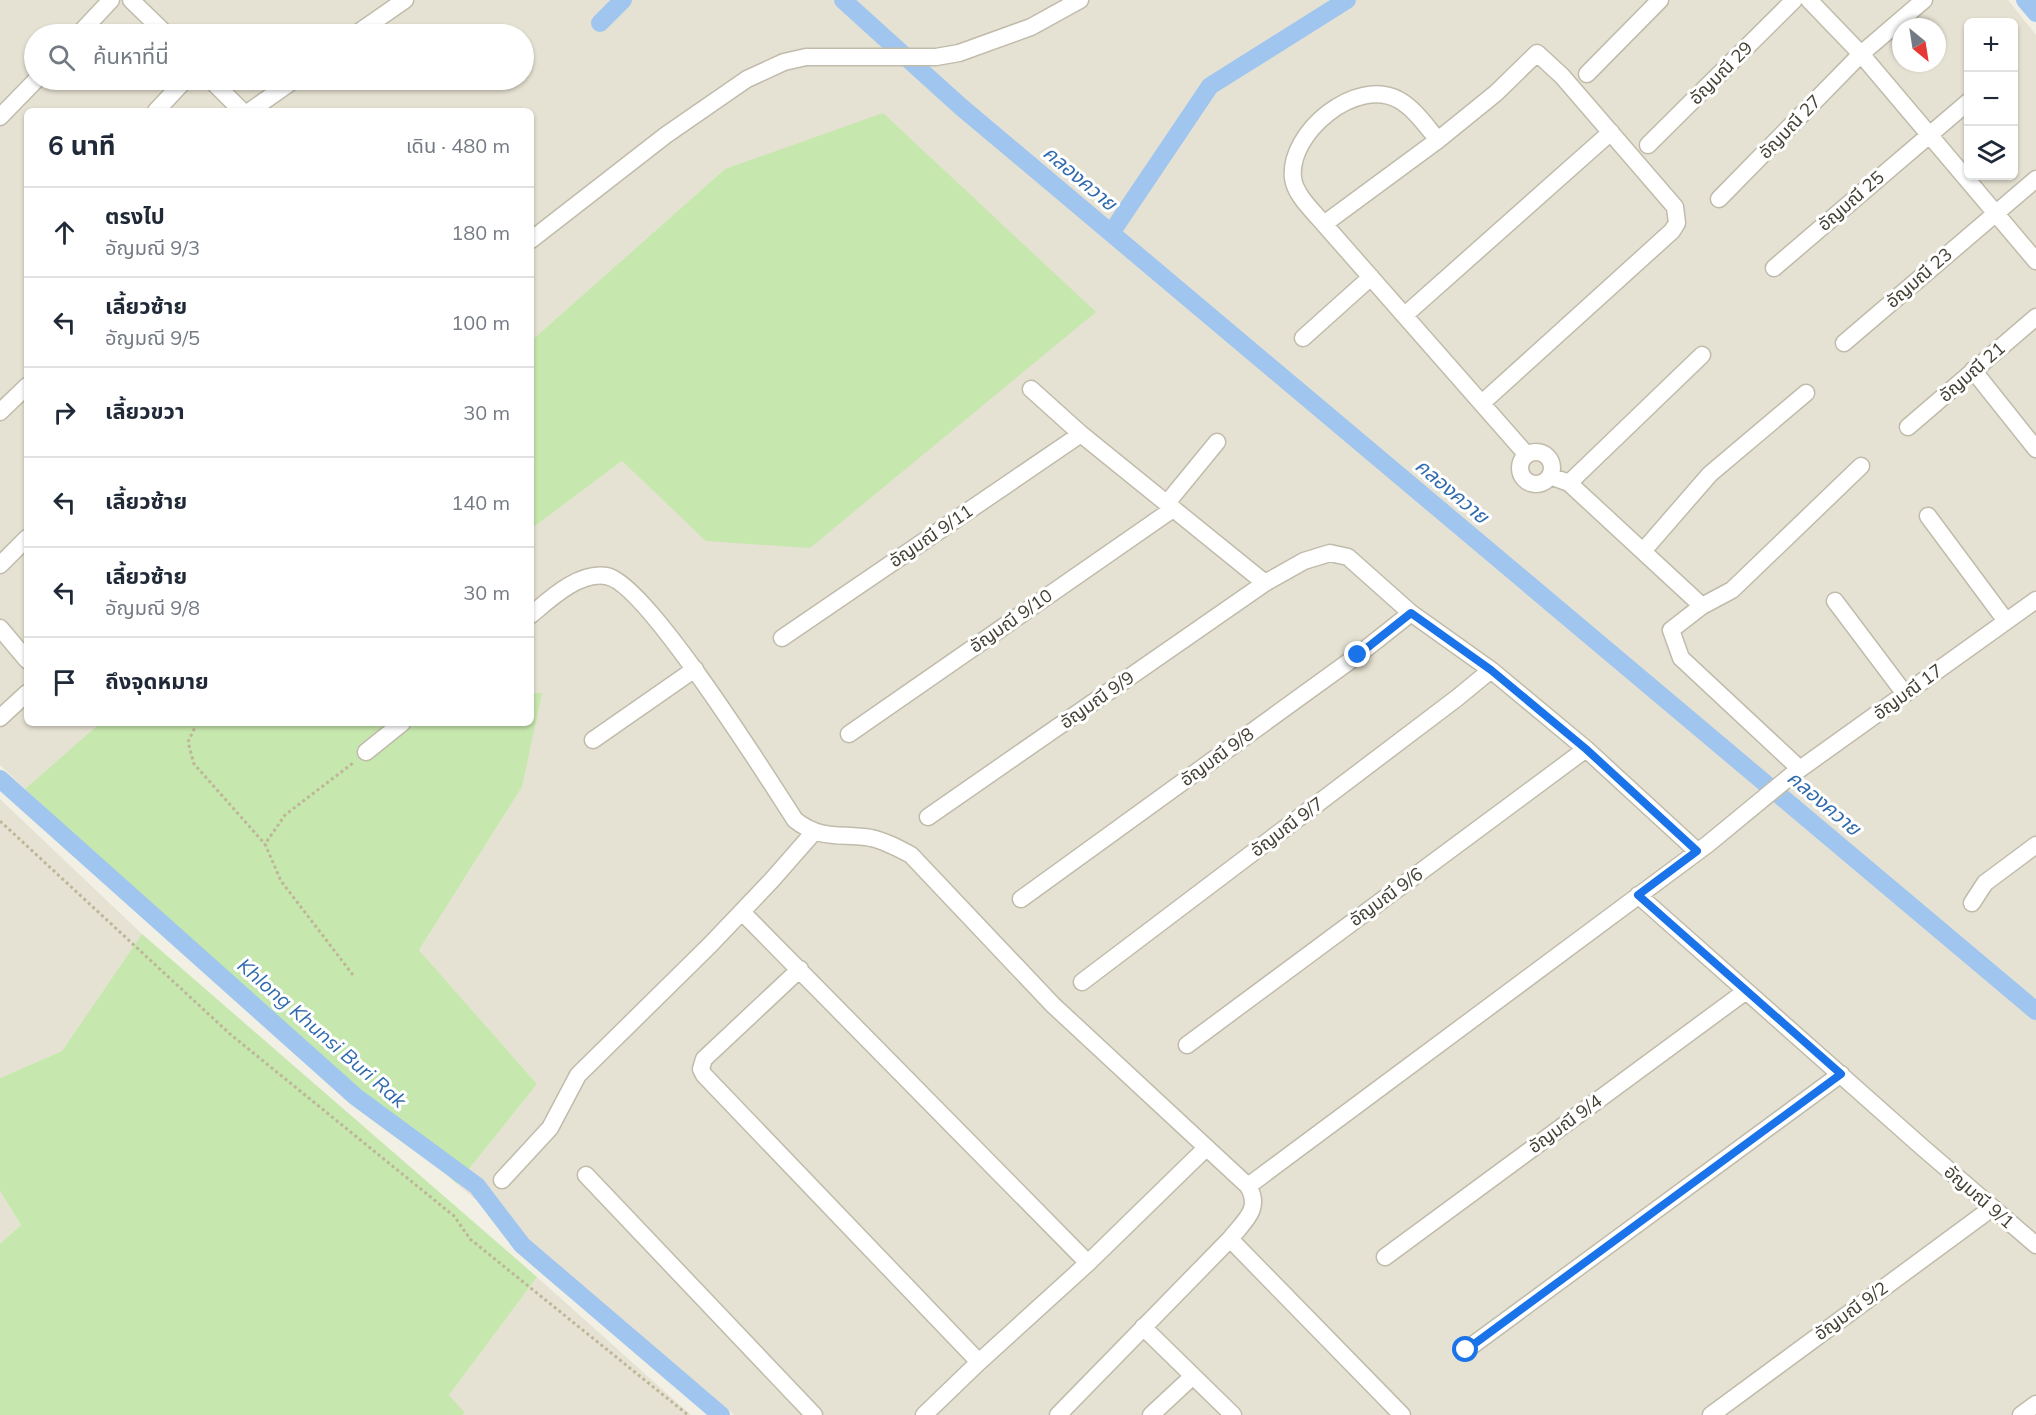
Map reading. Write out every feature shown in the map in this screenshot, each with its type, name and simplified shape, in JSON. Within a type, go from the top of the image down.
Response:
[{"type":"street","points":[[88,24],[111,0]]},
{"type":"street","points":[[131,0],[156,24]]},
{"type":"street","points":[[370,24],[405,0]]},
{"type":"street","points":[[534,238],[666,135],[747,80],[784,62],[806,57],[936,57],[959,53],[1032,27],[1058,5],[1080,0]]},
{"type":"street","points":[[1587,74],[1660,0]]},
{"type":"street","name":"อัญมณี 29","points":[[1648,146],[1794,0]]},
{"type":"street","points":[[1809,0],[1861,54],[2036,261]]},
{"type":"street","name":"อัญมณี 27","points":[[1719,199],[1861,54],[1924,0]]},
{"type":"street","points":[[1324,224],[1438,140],[1496,93],[1538,52],[1562,76],[1675,207],[1677,223],[1672,231],[1482,403]]},
{"type":"street","points":[[0,117],[26,90]]},
{"type":"street","points":[[159,108],[176,90]]},
{"type":"street","points":[[221,90],[239,108]]},
{"type":"street","points":[[254,108],[280,90]]},
{"type":"street","points":[[1438,140],[1413,111],[1398,99],[1378,95],[1352,98],[1326,113],[1301,142],[1294,163],[1293,180],[1301,196],[1324,224],[1527,455]]},
{"type":"street","name":"อัญมณี 25","points":[[1774,268],[1964,105]]},
{"type":"street","points":[[1405,315],[1611,132]]},
{"type":"street","name":"อัญมณี 23","points":[[1844,343],[2036,179]]},
{"type":"street","points":[[1303,338],[1371,277]]},
{"type":"street","name":"อัญมณี 21","points":[[1908,427],[2036,317]]},
{"type":"street","points":[[1569,483],[1702,355]]},
{"type":"street","points":[[1973,370],[2036,449]]},
{"type":"street","points":[[0,412],[24,389]]},
{"type":"street","points":[[1031,389],[1081,434],[1265,583]]},
{"type":"street","points":[[1644,550],[1710,474],[1806,393]]},
{"type":"street","name":"อัญมณี 9/11","points":[[782,638],[1081,434]]},
{"type":"street","name":"อัญมณี 9/10","points":[[849,734],[1170,506],[1217,442]]},
{"type":"street","points":[[1537,453],[1546,456],[1552,465],[1550,476],[1542,483],[1527,481],[1521,473],[1520,468],[1527,455],[1537,453]]},
{"type":"street","points":[[1800,769],[1681,658],[1671,630],[1702,606],[1732,590],[1861,466]]},
{"type":"street","points":[[1550,476],[1569,483],[1702,606]]},
{"type":"street","points":[[1928,516],[2006,621]]},
{"type":"street","points":[[0,565],[24,541]]},
{"type":"street","name":"อัญมณี 9/9","points":[[928,817],[1265,583],[1304,561],[1330,553],[1348,556],[1411,613],[1491,670],[1703,848]]},
{"type":"street","points":[[534,612],[558,592],[577,582],[595,577],[608,576],[627,588],[655,618],[695,669],[795,820],[814,832],[871,838],[890,844],[911,855],[1053,1005],[1248,1186],[1254,1196],[1253,1209],[1230,1239],[1058,1415]]},
{"type":"street","name":"อัญมณี 17","points":[[1248,1186],[1703,848],[1800,769],[2036,600]]},
{"type":"street","points":[[1835,601],[1905,694]]},
{"type":"street","name":"อัญมณี 9/8","points":[[1021,899],[1358,655],[1411,613]]},
{"type":"street","points":[[0,628],[24,656]]},
{"type":"street","points":[[593,740],[695,669]]},
{"type":"street","name":"อัญมณี 9/7","points":[[1082,982],[1491,670]]},
{"type":"street","points":[[0,718],[24,696]]},
{"type":"street","points":[[366,752],[398,726]]},
{"type":"street","name":"อัญมณี 9/6","points":[[1187,1045],[1586,749]]},
{"type":"street","points":[[502,1180],[550,1128],[578,1075],[710,945],[814,832]]},
{"type":"street","points":[[1972,903],[1985,883],[2036,845]]},
{"type":"street","name":"อัญมณี 9/1","points":[[1638,895],[1922,1148],[2036,1245]]},
{"type":"street","points":[[742,912],[1088,1263]]},
{"type":"street","points":[[800,969],[704,1059],[701,1069],[712,1084],[979,1362]]},
{"type":"street","name":"อัญมณี 9/4","points":[[1385,1257],[1746,991]]},
{"type":"street","points":[[1466,1350],[1841,1074]]},
{"type":"street","points":[[924,1415],[1088,1263],[1206,1148]]},
{"type":"street","points":[[586,1175],[814,1415]]},
{"type":"street","name":"อัญมณี 9/2","points":[[1711,1415],[1992,1208]]},
{"type":"street","points":[[1230,1239],[1402,1415]]},
{"type":"street","points":[[1143,1327],[1233,1415]]},
{"type":"street","points":[[1151,1415],[1193,1376]]},
{"type":"street","points":[[2021,1415],[2036,1404]]},
{"type":"path","points":[[196,726],[188,742],[194,764],[265,844],[281,881],[353,975]]},
{"type":"path","points":[[265,844],[285,815],[366,752]]},
{"type":"path","points":[[0,821],[230,1034],[454,1216],[470,1239],[688,1415]]},
{"type":"shaded area","points":[[0,0],[2008,0],[2036,35],[2036,1415],[734,1415],[457,1184],[537,1084],[419,950],[522,787],[541,693],[534,693],[534,527],[622,461],[706,540],[725,169],[534,338],[534,108],[24,108],[24,726],[97,726],[25,789],[0,765]]},
{"type":"shaded area","points":[[0,799],[142,934],[62,1051],[0,1078]]},
{"type":"shaded area","points":[[0,1191],[21,1225],[0,1244]]},
{"type":"shaded area","points":[[537,1277],[691,1415],[462,1415],[464,1413],[449,1395]]},
{"type":"green space","points":[[883,113],[1096,312],[810,548],[706,541],[622,461],[534,527],[534,338],[725,169]]},
{"type":"green space","points":[[534,693],[542,693],[522,787],[419,950],[537,1084],[457,1184],[198,950],[25,789],[97,726],[534,726]]},
{"type":"green space","points":[[142,934],[537,1277],[449,1395],[465,1413],[462,1415],[0,1415],[0,1244],[21,1225],[0,1191],[0,1078],[62,1051]]},
{"type":"waterway","name":"คลองควาย","points":[[600,23],[623,0]]},
{"type":"waterway","name":"คลองควาย","points":[[843,0],[960,106],[2036,1011]]},
{"type":"waterway","points":[[1111,233],[1210,86],[1347,0]]},
{"type":"waterway","points":[[2025,0],[2036,13]]},
{"type":"waterway","name":"Khlong Khunsi Buri Rak","points":[[0,779],[356,1097],[477,1186],[522,1245],[721,1415]]},
{"type":"route","points":[[1358,655],[1411,613],[1491,670],[1586,749],[1697,851],[1638,895],[1841,1074],[1466,1350]]}]
